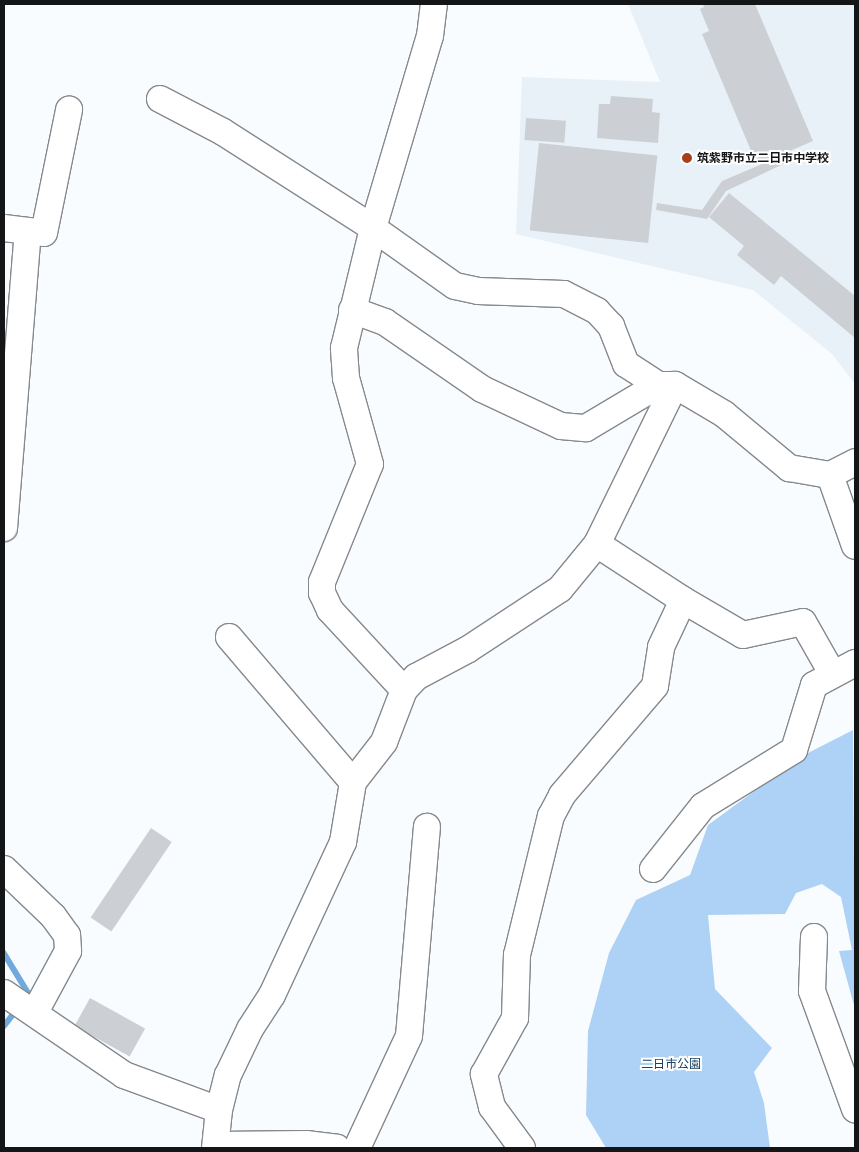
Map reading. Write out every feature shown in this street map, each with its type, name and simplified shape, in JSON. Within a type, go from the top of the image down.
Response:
[{"type":"street","points":[[404,690],[330,610],[322,593],[325,573],[370,464],[344,361],[352,310],[373,228],[430,36],[434,4]]},
{"type":"street","points":[[160,99],[224,132],[373,228],[456,286],[478,291],[564,294],[597,311],[611,326],[626,364],[724,414],[789,468],[830,475],[855,462]]},
{"type":"street","points":[[4,528],[16,229],[44,233],[69,110]]},
{"type":"street","points":[[352,310],[385,322],[482,389],[561,426],[586,428],[666,385]]},
{"type":"street","points":[[337,1148],[306,1144],[215,1146],[219,1110],[236,1060],[250,1029],[272,995],[343,842],[354,782],[384,742],[404,690],[416,677],[467,650],[560,589],[597,544],[666,385]]},
{"type":"street","points":[[830,475],[855,546]]},
{"type":"street","points":[[597,544],[683,600],[743,635],[803,622],[832,673]]},
{"type":"street","points":[[522,1148],[492,1106],[484,1074],[515,1018],[517,955],[551,816],[562,795],[655,686],[661,647],[683,600]]},
{"type":"street","points":[[229,637],[354,782]]},
{"type":"street","points":[[654,869],[703,806],[794,750],[814,685],[832,673],[855,663]]},
{"type":"street","points":[[357,1148],[408,1036],[427,827]]},
{"type":"street","points":[[4,868],[53,916],[67,935],[68,951],[35,1012]]},
{"type":"street","points":[[814,937],[812,991],[855,1109]]},
{"type":"street","points":[[4,993],[35,1012],[124,1075],[219,1110]]},
{"type":"shaded area","name":"筑紫野市立二日市中学校","points":[[628,4],[855,4],[855,384],[832,354],[753,290],[516,234],[522,77],[660,82]]},
{"type":"green space","name":"二日市公園","points":[[853,730],[855,1009],[839,951],[852,950],[841,897],[822,884],[796,893],[785,914],[708,915],[715,989],[772,1048],[754,1072],[764,1103],[770,1148],[606,1148],[586,1115],[588,1031],[609,953],[636,900],[690,875],[708,825],[802,756]]},
{"type":"building","points":[[703,4],[755,4],[813,141],[757,165],[702,34],[709,31],[700,9],[704,7]]},
{"type":"building","points":[[611,96],[653,99],[652,112],[660,113],[658,143],[597,138],[599,104],[610,104]]},
{"type":"building","points":[[526,118],[566,121],[564,143],[524,140]]},
{"type":"building","points":[[539,143],[657,155],[648,243],[530,231]]},
{"type":"building","points":[[788,153],[792,160],[726,191],[707,219],[656,210],[657,203],[702,210],[722,181]]},
{"type":"building","points":[[729,193],[855,296],[855,338],[781,276],[774,285],[737,255],[744,246],[709,217]]},
{"type":"building","points":[[151,828],[172,842],[111,932],[91,918]]},
{"type":"building","points":[[90,998],[145,1029],[130,1057],[74,1026]]},
{"type":"waterway","points":[[4,953],[29,994]]},
{"type":"waterway","points":[[4,1026],[14,1013]]},
{"type":"place","name":"筑紫野市立二日市中学校","points":[[687,158]]}]
